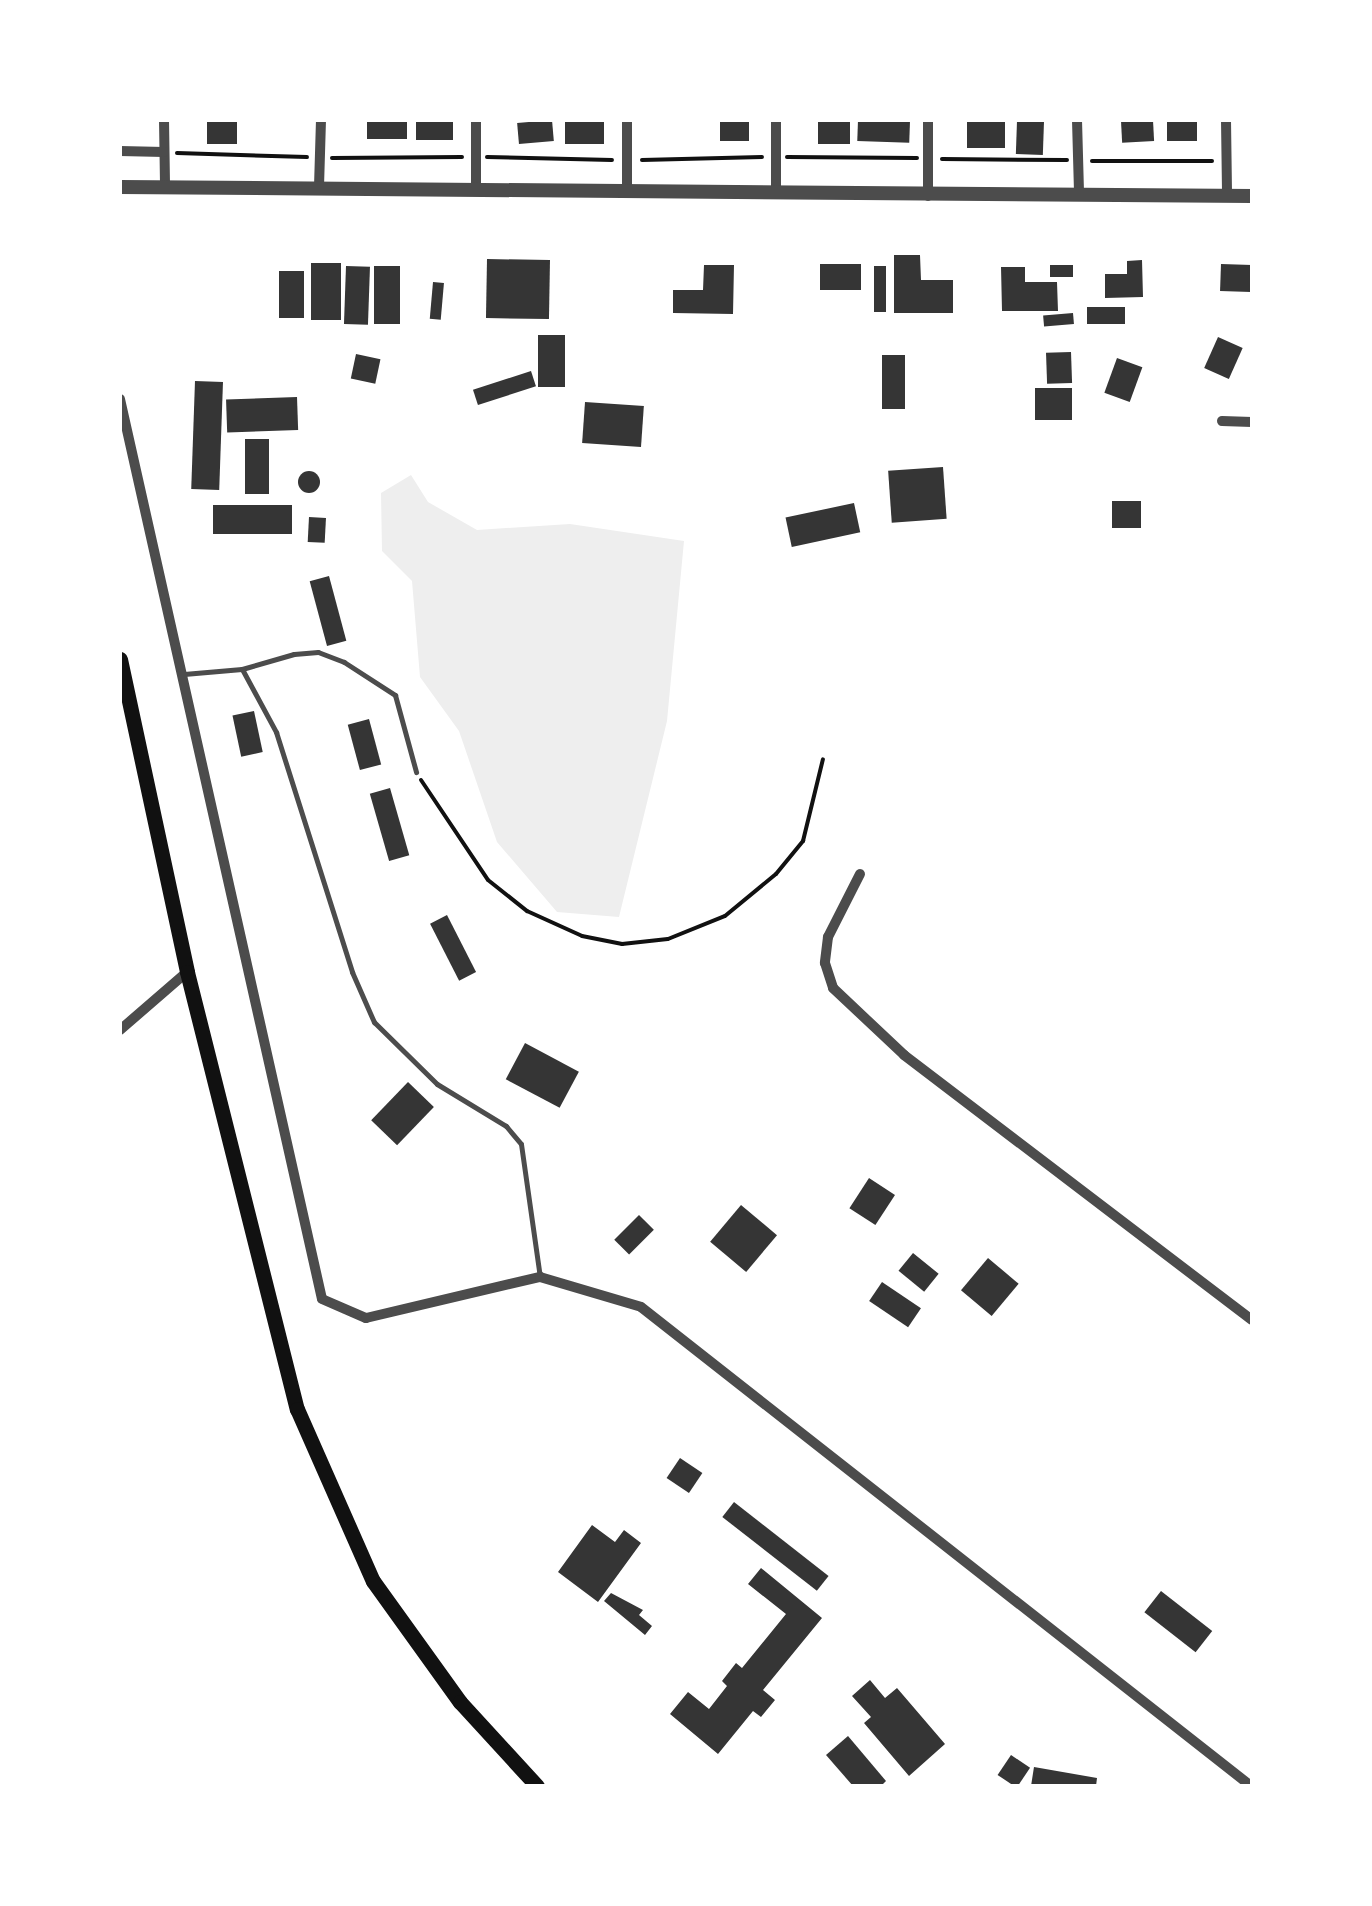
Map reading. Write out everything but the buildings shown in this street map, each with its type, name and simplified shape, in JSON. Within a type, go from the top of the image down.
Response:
[{"type":"main road","points":[[120,659],[187,972],[284,1368],[342,1519],[412,1641],[536,1786]]},
{"type":"street","points":[[164,120],[165,187]]},
{"type":"street","points":[[320,120],[320,186]]},
{"type":"street","points":[[476,120],[476,187]]},
{"type":"street","points":[[627,120],[627,190]]},
{"type":"street","points":[[776,120],[776,193]]},
{"type":"street","points":[[928,120],[928,196]]},
{"type":"street","points":[[1076,120],[1078,193]]},
{"type":"street","points":[[1226,120],[1226,195]]},
{"type":"street","points":[[120,152],[164,152]]},
{"type":"street","points":[[120,188],[476,187],[928,196],[1252,196]]},
{"type":"street","points":[[120,400],[322,1299],[366,1318],[540,1277],[641,1307],[1252,1786]]},
{"type":"street","points":[[1222,422],[1252,422]]},
{"type":"street","points":[[860,874],[828,937],[825,963],[833,988],[904,1055],[1252,1320]]},
{"type":"street","points":[[120,1030],[187,972]]},
{"type":"lane","points":[[181,674],[242,669],[318,652],[378,681],[403,710],[416,772]]},
{"type":"lane","points":[[242,669],[276,732],[352,972],[374,1022],[437,1084],[506,1126],[521,1144],[540,1277]]},
{"type":"path","points":[[164,152],[320,158],[1226,160]]},
{"type":"path","points":[[416,772],[488,880],[528,911],[582,936],[622,944],[668,938],[725,916],[776,874],[803,841],[823,759]]},
{"type":"shaded area","points":[[411,475],[428,502],[477,530],[570,524],[684,541],[667,721],[619,917],[557,912],[497,842],[459,731],[420,677],[412,581],[382,551],[381,493]]}]
